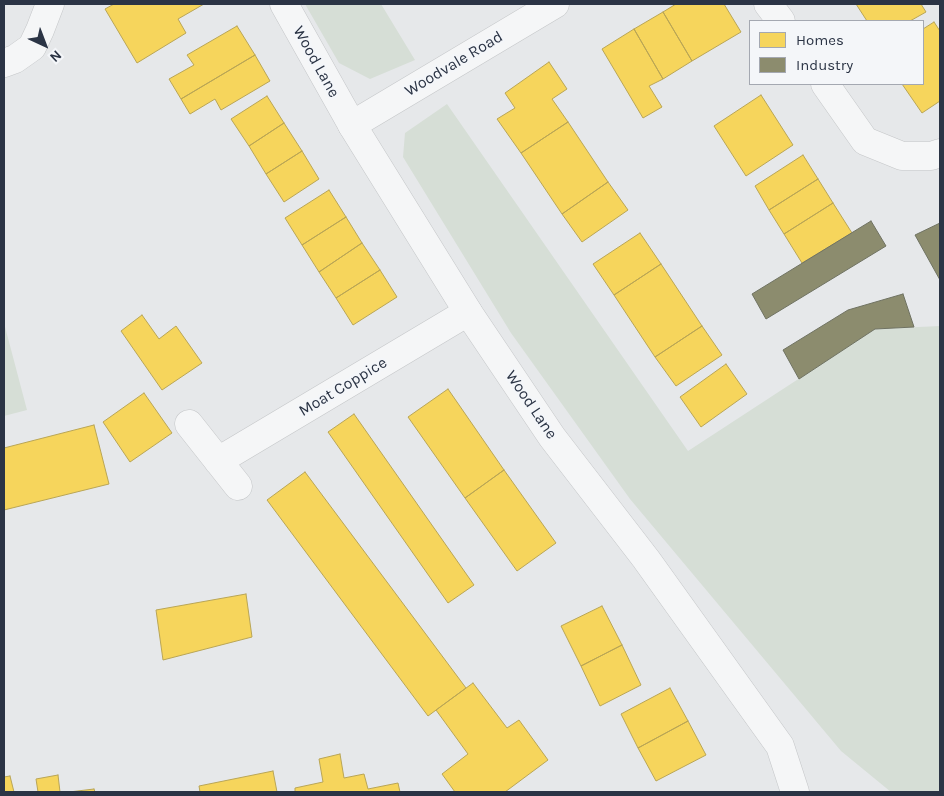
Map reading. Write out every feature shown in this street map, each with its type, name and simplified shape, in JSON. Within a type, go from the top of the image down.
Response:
[{"type":"street","points":[[4,63],[15,59],[32,46],[50,4]]},
{"type":"street","name":"Wood Lane","points":[[284,4],[352,125],[468,312],[552,437],[646,559],[780,746],[795,792]]},
{"type":"street","name":"Woodvale Road","points":[[352,125],[555,4]]},
{"type":"street","points":[[768,4],[780,20]]},
{"type":"street","points":[[826,85],[865,141],[902,156],[931,156],[940,154]]},
{"type":"street","name":"Moat Coppice","points":[[218,461],[468,312]]},
{"type":"street","points":[[189,424],[238,486]]},
{"type":"shaded area","points":[[305,4],[381,4],[415,60],[370,79],[339,63]]},
{"type":"shaded area","points":[[447,104],[688,451],[875,329],[940,326],[940,792],[891,792],[841,751],[630,499],[511,333],[403,157],[405,133]]},
{"type":"shaded area","points":[[4,323],[27,410],[4,416]]},
{"type":"building: Homes","points":[[114,4],[204,4],[178,19],[186,33],[137,63],[105,9]]},
{"type":"building: Homes","points":[[676,4],[724,4],[741,32],[692,61],[663,12]]},
{"type":"building: Homes","points":[[856,4],[921,4],[926,12],[912,20],[866,20]]},
{"type":"building: Homes","points":[[663,12],[692,61],[663,79],[634,29]]},
{"type":"building: Homes","points":[[934,22],[940,31],[940,101],[922,113],[903,85],[924,85],[924,28]]},
{"type":"building: Homes","points":[[237,26],[255,55],[181,99],[169,79],[194,65],[187,55]]},
{"type":"building: Homes","points":[[634,29],[663,79],[649,86],[662,107],[643,118],[602,49]]},
{"type":"building: Homes","points":[[255,55],[270,81],[221,110],[215,99],[190,114],[181,99]]},
{"type":"building: Homes","points":[[549,62],[567,89],[552,99],[568,122],[521,153],[497,119],[515,108],[505,93]]},
{"type":"building: Homes","points":[[761,95],[793,145],[746,176],[714,126]]},
{"type":"building: Homes","points":[[267,96],[284,123],[249,146],[231,119]]},
{"type":"building: Homes","points":[[568,122],[608,182],[562,214],[521,153]]},
{"type":"building: Homes","points":[[284,123],[302,151],[266,174],[249,146]]},
{"type":"building: Homes","points":[[302,151],[319,179],[284,202],[266,174]]},
{"type":"building: Homes","points":[[803,155],[818,179],[769,210],[755,186]]},
{"type":"building: Homes","points":[[818,179],[833,203],[784,234],[769,210]]},
{"type":"building: Homes","points":[[608,182],[628,210],[582,242],[562,214]]},
{"type":"building: Homes","points":[[329,190],[346,217],[302,245],[285,218]]},
{"type":"building: Homes","points":[[833,203],[852,233],[802,263],[784,234]]},
{"type":"building: Homes","points":[[346,217],[362,243],[319,272],[302,245]]},
{"type":"building: Homes","points":[[640,233],[661,264],[614,295],[593,264]]},
{"type":"building: Homes","points":[[362,243],[380,270],[336,298],[319,272]]},
{"type":"building: Homes","points":[[661,264],[702,326],[655,357],[614,295]]},
{"type":"building: Homes","points":[[380,270],[397,297],[353,325],[336,298]]},
{"type":"building: Homes","points":[[142,315],[159,339],[176,326],[202,363],[162,390],[121,331]]},
{"type":"building: Homes","points":[[702,326],[722,355],[676,386],[655,357]]},
{"type":"building: Homes","points":[[726,364],[747,394],[701,427],[680,397]]},
{"type":"building: Homes","points":[[448,389],[504,470],[465,498],[408,417]]},
{"type":"building: Homes","points":[[144,393],[172,433],[130,462],[103,422]]},
{"type":"building: Homes","points":[[354,414],[474,585],[448,603],[328,432]]},
{"type":"building: Homes","points":[[94,425],[109,484],[4,510],[4,448]]},
{"type":"building: Homes","points":[[504,470],[556,543],[517,571],[465,498]]},
{"type":"building: Homes","points":[[305,472],[466,688],[428,716],[267,500]]},
{"type":"building: Homes","points":[[246,594],[252,637],[163,660],[156,610]]},
{"type":"building: Homes","points":[[602,606],[622,645],[581,666],[561,626]]},
{"type":"building: Homes","points":[[622,645],[641,685],[600,706],[581,666]]},
{"type":"building: Homes","points":[[473,683],[507,728],[519,720],[548,760],[505,792],[455,792],[442,774],[468,754],[436,710]]},
{"type":"building: Homes","points":[[670,688],[688,721],[638,748],[621,714]]},
{"type":"building: Homes","points":[[688,721],[706,755],[656,781],[638,748]]},
{"type":"building: Homes","points":[[340,754],[344,778],[364,774],[368,789],[398,783],[400,792],[295,792],[295,788],[323,782],[319,759]]},
{"type":"building: Homes","points":[[273,771],[277,792],[200,792],[199,786]]},
{"type":"building: Homes","points":[[58,775],[60,792],[38,792],[36,779]]},
{"type":"building: Homes","points":[[10,776],[14,792],[4,792],[4,777]]},
{"type":"building: Homes","points":[[94,789],[95,792],[69,792]]},
{"type":"building: Industry","points":[[871,221],[886,246],[766,319],[752,294]]},
{"type":"building: Industry","points":[[940,223],[940,280],[915,235]]},
{"type":"building: Industry","points":[[903,294],[914,327],[875,329],[799,379],[783,350],[848,310]]}]
